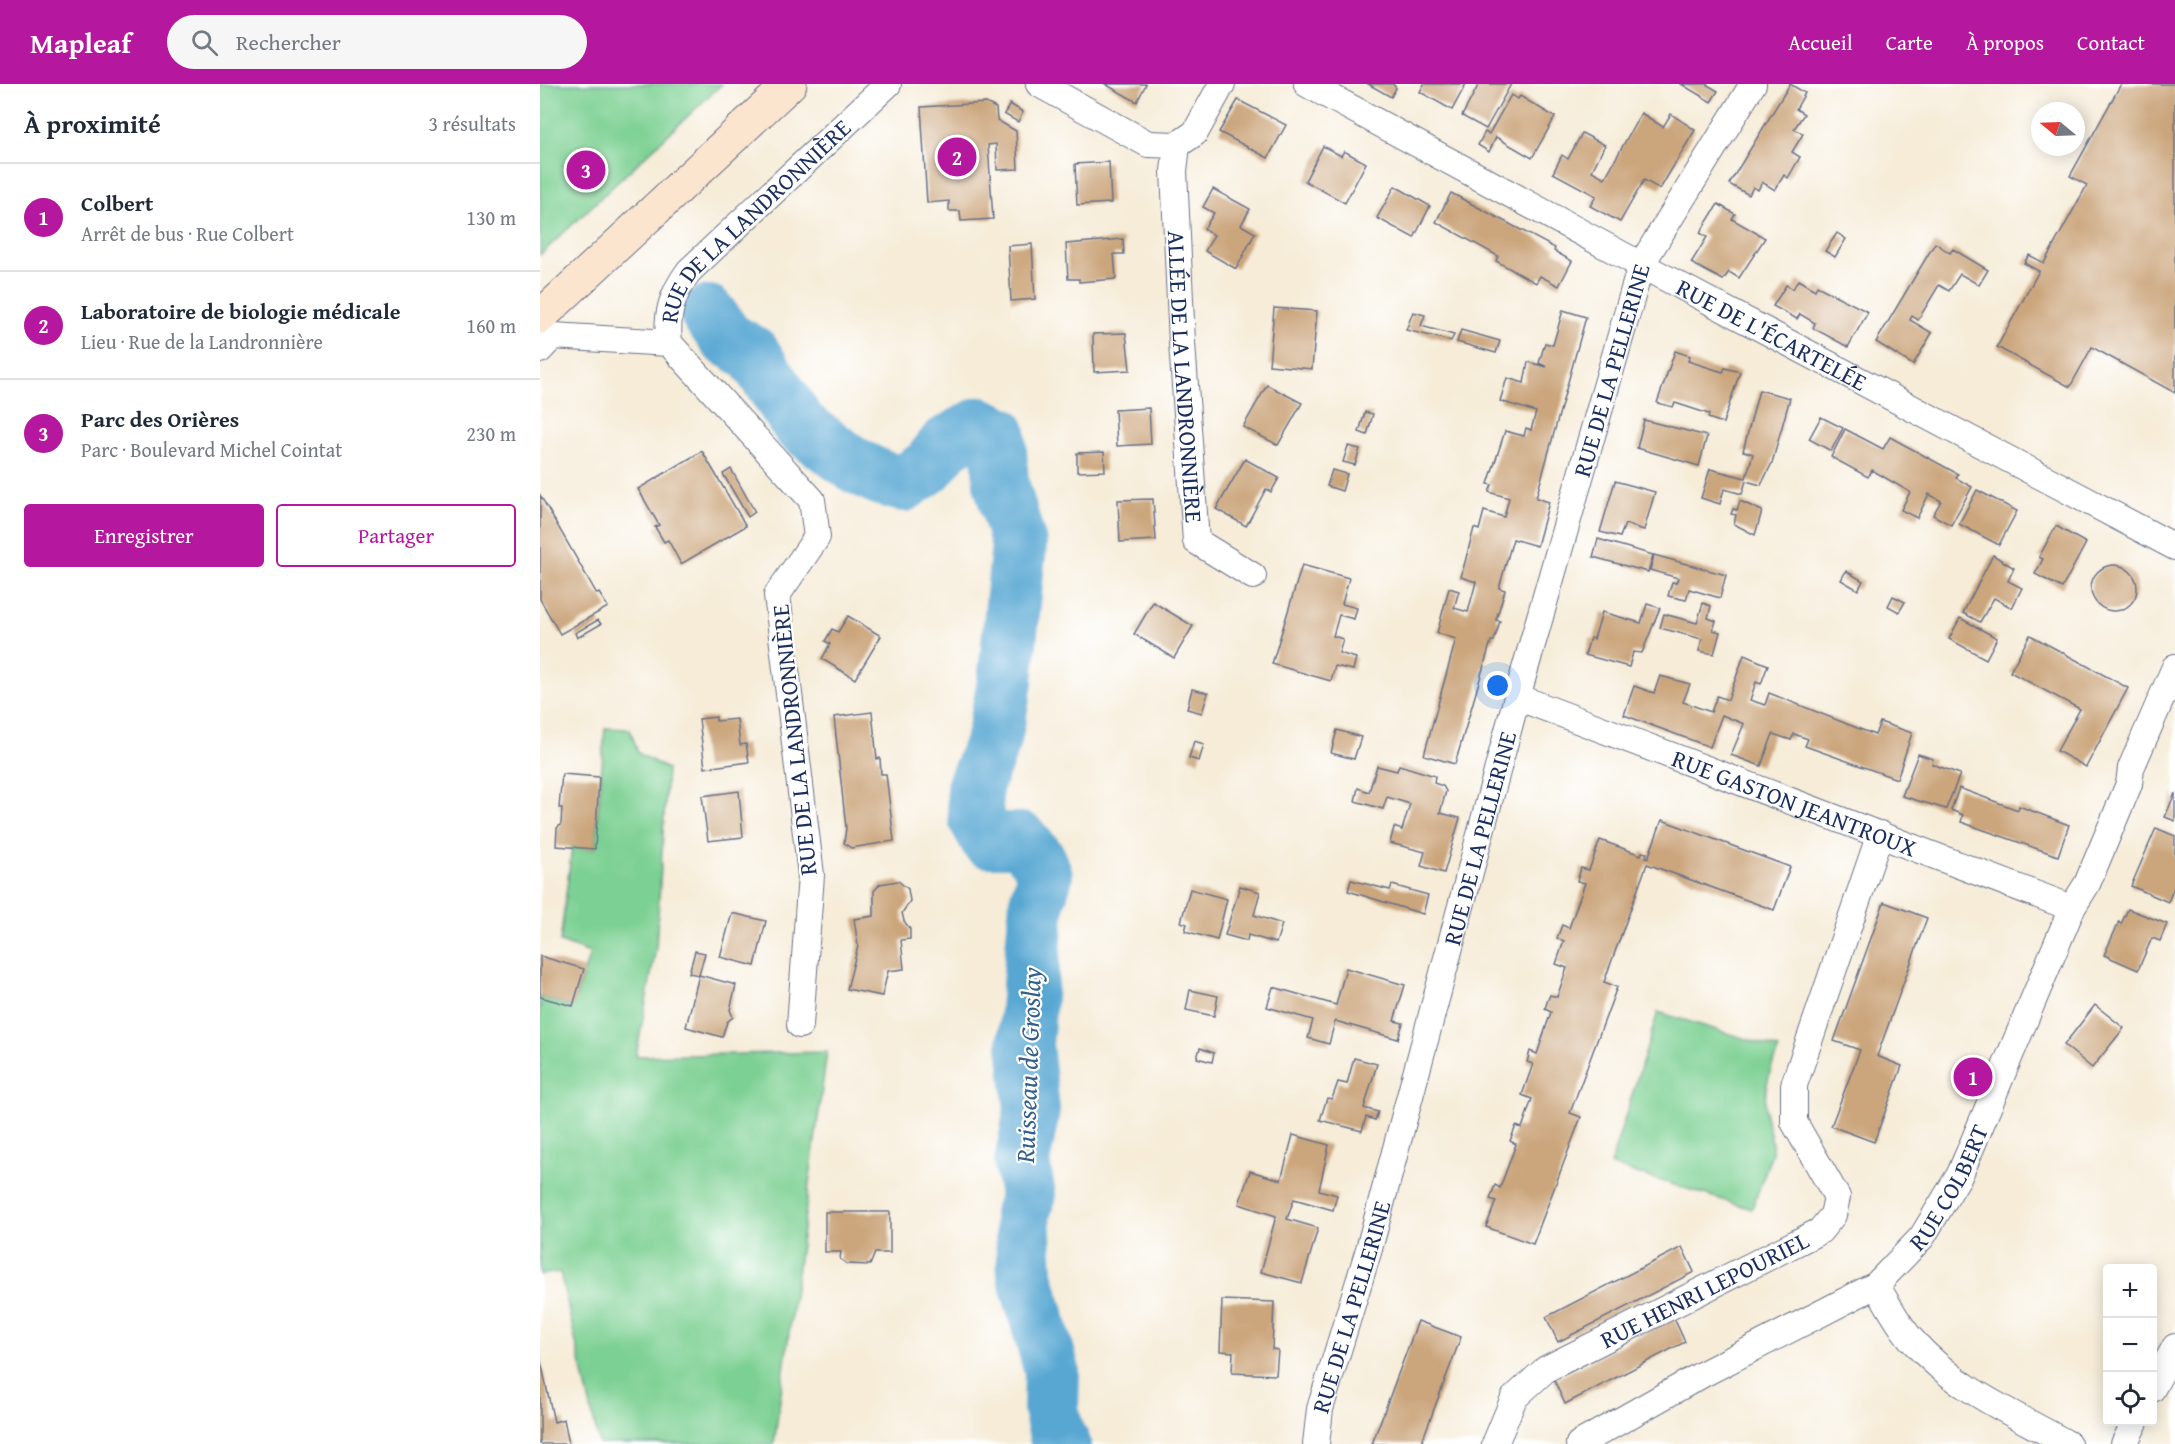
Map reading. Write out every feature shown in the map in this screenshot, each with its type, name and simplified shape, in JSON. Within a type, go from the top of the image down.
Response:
[{"type":"main road","points":[[540,295],[633,206],[724,127],[769,84]]},
{"type":"main road","points":[[540,317],[790,84]]},
{"type":"street","name":"RUE DE LA LANDRONNIÈRE","points":[[800,1024],[811,875],[777,595],[817,537],[812,500],[669,343],[667,326],[675,289],[689,271],[888,84]]},
{"type":"street","points":[[1039,84],[1148,144],[1177,145],[1195,133],[1222,84]]},
{"type":"street","name":"RUE DE L'ÉCARTELÉE","points":[[1307,84],[1641,265],[2175,547]]},
{"type":"street","name":"RUE DE LA PELLERINE","points":[[1316,1444],[1320,1409],[1369,1250],[1517,697],[1641,265],[1753,84]]},
{"type":"street","name":"ALLÉE DE LA LANDRONNIÈRE","points":[[1177,145],[1174,171],[1182,344],[1196,542],[1253,576]]},
{"type":"street","name":"RUE DE LA LANDRONNIÈRE","points":[[540,350],[553,336],[669,343]]},
{"type":"street","name":"RUE COLBERT","points":[[1578,1444],[1704,1374],[1876,1285],[1922,1237],[1960,1174],[2072,908],[2088,884],[2129,784],[2131,768],[2175,667]]},
{"type":"street","name":"RUE GASTON JEANTROUX","points":[[1517,697],[2072,908]]},
{"type":"street","name":"RUE HENRI LEPOURIEL","points":[[1495,1444],[1514,1398],[1546,1370],[1820,1231],[1833,1215],[1837,1197],[1794,1122],[1794,1085],[1881,834]]},
{"type":"street","points":[[1876,1285],[1910,1339],[1955,1382],[1984,1401],[2068,1444]]},
{"type":"street","points":[[2157,1380],[2175,1347]]},
{"type":"street","points":[[2124,1444],[2133,1426]]},
{"type":"green space","points":[[540,84],[722,84],[540,255]]},
{"type":"green space","points":[[605,728],[630,729],[638,753],[667,769],[656,948],[636,1056],[827,1052],[774,1444],[599,1444],[560,1272],[540,1275],[540,997],[573,1006],[590,953],[560,942],[572,847],[595,849]]},
{"type":"green space","points":[[1658,1012],[1779,1049],[1772,1065],[1765,1098],[1772,1153],[1752,1209],[1610,1165]]},
{"type":"building","points":[[1105,84],[1146,84],[1137,102]]},
{"type":"building","points":[[1368,84],[1393,84],[1396,88],[1391,97]]},
{"type":"building","points":[[1424,84],[1466,84],[1452,110],[1420,92]]},
{"type":"building","points":[[1479,84],[1511,84],[1486,129],[1462,116]]},
{"type":"building","points":[[1681,84],[1706,84],[1718,91],[1711,102]]},
{"type":"building","points":[[1790,84],[1805,93],[1796,109],[1804,114],[1794,129],[1803,134],[1792,152],[1800,157],[1788,178],[1784,175],[1775,190],[1762,182],[1758,190],[1753,187],[1749,195],[1729,184]]},
{"type":"building","points":[[2121,84],[2175,84],[2175,393],[2092,347],[2070,387],[1997,347],[2039,271],[2024,263],[2029,255],[2044,263],[2087,185],[2070,176],[2081,156],[2085,156],[2085,149]]},
{"type":"building","points":[[1511,95],[1518,99],[1520,96],[1555,117],[1532,158],[1496,137],[1489,152],[1478,145],[1485,132],[1489,134]]},
{"type":"building","points":[[1238,100],[1286,125],[1268,158],[1219,132]]},
{"type":"building","points":[[986,103],[996,108],[997,120],[1016,131],[1018,169],[997,170],[996,144],[988,145],[993,219],[961,221],[960,211],[949,211],[949,201],[927,203],[921,107]]},
{"type":"building","points":[[1010,104],[1023,112],[1018,122],[1004,114]]},
{"type":"building","points":[[1641,113],[1663,127],[1671,114],[1695,130],[1660,189],[1644,180],[1620,222],[1590,206],[1596,196],[1553,173],[1562,155],[1568,159],[1582,133],[1605,145],[1592,171],[1605,178]]},
{"type":"building","points":[[1323,146],[1341,156],[1344,151],[1366,163],[1345,203],[1305,181]]},
{"type":"building","points":[[1109,162],[1111,203],[1077,205],[1075,164]]},
{"type":"building","points":[[1395,186],[1430,206],[1414,238],[1377,218]]},
{"type":"building","points":[[1213,189],[1250,209],[1241,225],[1255,233],[1236,269],[1205,251],[1214,235],[1204,229],[1214,213],[1203,207]]},
{"type":"building","points":[[1451,193],[1555,248],[1554,251],[1572,261],[1559,286],[1540,276],[1536,283],[1496,261],[1498,256],[1436,222]]},
{"type":"building","points":[[1718,204],[1735,214],[1732,219],[1765,238],[1739,278],[1729,272],[1723,280],[1691,263],[1707,237],[1700,233]]},
{"type":"building","points":[[1837,233],[1846,239],[1835,257],[1825,251]]},
{"type":"building","points":[[1123,239],[1124,254],[1114,254],[1116,279],[1079,282],[1079,279],[1068,279],[1066,244]]},
{"type":"building","points":[[1935,243],[1950,253],[1953,249],[1988,270],[1979,285],[1960,274],[1949,291],[1939,285],[1918,320],[1912,316],[1910,320],[1932,333],[1913,365],[1876,342]]},
{"type":"building","points":[[1032,244],[1035,299],[1011,301],[1008,246]]},
{"type":"building","points":[[1798,280],[1815,290],[1817,286],[1868,312],[1848,347],[1813,328],[1815,323],[1800,314],[1797,319],[1773,306],[1786,285],[1793,289]]},
{"type":"building","points":[[1274,308],[1317,311],[1312,369],[1269,365]]},
{"type":"building","points":[[1563,310],[1586,317],[1536,498],[1549,502],[1537,546],[1513,539],[1499,588],[1505,590],[1496,620],[1500,621],[1494,641],[1491,641],[1455,764],[1424,755],[1456,639],[1437,633],[1449,588],[1459,591],[1454,608],[1468,612],[1476,582],[1461,577],[1474,528],[1479,530],[1484,511],[1504,517],[1509,498],[1489,492],[1492,485],[1488,484],[1505,431],[1524,436],[1526,428],[1531,430],[1536,412],[1500,401],[1507,378],[1524,383],[1528,362],[1547,367],[1539,363],[1545,343],[1553,345]]},
{"type":"building","points":[[1413,312],[1425,315],[1421,326],[1454,335],[1451,341],[1406,330]]},
{"type":"building","points":[[1461,330],[1500,341],[1496,353],[1457,342]]},
{"type":"building","points":[[1126,333],[1130,370],[1094,372],[1093,334]]},
{"type":"building","points":[[1675,351],[1690,356],[1688,361],[1723,372],[1725,368],[1740,372],[1723,423],[1708,418],[1709,414],[1675,403],[1673,407],[1657,403]]},
{"type":"building","points":[[1267,385],[1302,403],[1278,445],[1243,427]]},
{"type":"building","points":[[1759,390],[1790,398],[1772,463],[1761,485],[1746,481],[1742,494],[1724,489],[1720,504],[1701,498],[1710,469],[1746,478],[1753,454],[1743,451]]},
{"type":"building","points":[[1149,408],[1151,444],[1117,446],[1115,410]]},
{"type":"building","points":[[1365,412],[1373,414],[1367,435],[1359,432]]},
{"type":"building","points":[[1821,417],[1843,428],[1831,451],[1809,439]]},
{"type":"building","points":[[1644,420],[1707,436],[1699,466],[1637,448]]},
{"type":"building","points":[[1845,429],[1883,449],[1890,437],[1958,474],[1956,478],[1972,487],[1951,525],[1933,515],[1941,501],[1929,494],[1917,518],[1901,510],[1910,492],[1872,470],[1868,477],[1831,457]]},
{"type":"building","points":[[1348,446],[1360,449],[1355,465],[1343,462]]},
{"type":"building","points":[[702,451],[746,526],[681,564],[668,540],[664,542],[655,527],[659,525],[638,489]]},
{"type":"building","points":[[1104,452],[1105,471],[1077,472],[1077,453]]},
{"type":"building","points":[[1245,459],[1279,478],[1271,492],[1266,489],[1246,526],[1216,509]]},
{"type":"building","points":[[731,469],[755,512],[748,517],[723,474]]},
{"type":"building","points":[[1332,470],[1347,474],[1342,491],[1327,486]]},
{"type":"building","points":[[1615,481],[1655,492],[1644,530],[1625,524],[1620,537],[1600,532]]},
{"type":"building","points":[[1977,490],[2017,511],[1999,545],[1959,524]]},
{"type":"building","points":[[540,495],[597,594],[599,593],[608,607],[560,634],[540,599]]},
{"type":"building","points":[[1153,499],[1156,540],[1120,542],[1118,500]]},
{"type":"building","points":[[1740,501],[1762,511],[1755,535],[1734,524],[1736,515],[1731,514],[1733,509],[1737,510]]},
{"type":"building","points":[[2056,526],[2086,543],[2062,588],[2035,574],[2043,559],[2039,557]]},
{"type":"building","points":[[1598,539],[1653,555],[1648,572],[1593,557]]},
{"type":"building","points":[[1654,555],[1726,575],[1720,598],[1689,589],[1686,600],[1668,596],[1672,582],[1676,583],[1678,578],[1650,570]]},
{"type":"building","points":[[1993,555],[2014,568],[2008,581],[2022,588],[2012,608],[1994,598],[1980,622],[1963,613]]},
{"type":"building","points":[[1302,565],[1349,578],[1342,604],[1357,608],[1354,619],[1339,615],[1333,636],[1343,639],[1339,653],[1356,658],[1353,670],[1335,666],[1331,681],[1272,664]]},
{"type":"building","points":[[2114,565],[2130,572],[2137,588],[2130,604],[2114,611],[2098,604],[2091,588],[2098,572]]},
{"type":"building","points":[[1846,571],[1863,581],[1858,590],[1841,580]]},
{"type":"building","points":[[1893,596],[1905,602],[1899,612],[1888,606]]},
{"type":"building","points":[[1153,602],[1193,626],[1174,658],[1134,634]]},
{"type":"building","points":[[1703,603],[1711,606],[1708,618],[1716,621],[1713,630],[1720,632],[1714,654],[1699,651],[1702,639],[1660,628],[1664,614],[1697,623]]},
{"type":"building","points":[[1647,604],[1660,608],[1642,653],[1633,652],[1629,667],[1585,655],[1590,638],[1594,639],[1602,612],[1641,623]]},
{"type":"building","points":[[848,616],[881,636],[855,679],[822,659],[830,644],[825,641],[832,629],[838,632]]},
{"type":"building","points":[[1960,618],[1997,638],[1986,659],[1949,639]]},
{"type":"building","points":[[598,620],[601,624],[577,638],[575,633]]},
{"type":"building","points":[[2030,635],[2128,688],[2086,767],[2057,751],[2080,709],[2010,672]]},
{"type":"building","points":[[1744,655],[1768,665],[1761,684],[1756,682],[1750,700],[1765,705],[1769,693],[1875,735],[1880,722],[1912,733],[1897,779],[1805,746],[1808,739],[1794,734],[1791,740],[1773,734],[1761,766],[1731,755],[1744,724],[1722,715],[1710,747],[1624,715],[1634,686],[1654,693],[1660,676],[1690,684],[1683,702],[1711,712],[1717,696],[1728,700]]},
{"type":"building","points":[[1192,689],[1208,693],[1202,713],[1187,709]]},
{"type":"building","points":[[872,712],[877,759],[880,758],[881,774],[886,774],[894,841],[851,848],[844,843],[846,828],[834,717]]},
{"type":"building","points":[[716,717],[716,721],[737,719],[740,745],[746,744],[749,762],[705,768],[699,719]]},
{"type":"building","points":[[1337,730],[1361,737],[1354,759],[1331,753]]},
{"type":"building","points":[[1194,741],[1204,744],[1199,761],[1189,758]]},
{"type":"building","points":[[1918,754],[1933,759],[1932,764],[1960,774],[1946,809],[1902,796]]},
{"type":"building","points":[[1399,765],[1435,776],[1434,783],[1443,786],[1446,791],[1440,813],[1460,818],[1444,873],[1421,866],[1425,852],[1390,843],[1394,827],[1402,830],[1410,804],[1387,797],[1383,809],[1355,801],[1358,788],[1369,792],[1377,766],[1397,771]]},
{"type":"building","points":[[562,774],[599,777],[595,849],[556,846],[557,828],[561,824],[562,808],[559,808]]},
{"type":"building","points":[[1959,788],[2018,810],[2019,806],[2069,825],[2058,856],[1961,822],[1963,815],[1951,810]]},
{"type":"building","points":[[739,791],[743,837],[708,841],[702,796]]},
{"type":"building","points":[[2175,793],[2175,821],[2165,817]]},
{"type":"building","points":[[1662,820],[1790,867],[1774,910],[1647,864],[1604,982],[1617,987],[1570,1113],[1581,1117],[1533,1244],[1486,1227],[1496,1201],[1490,1199],[1495,1185],[1500,1188],[1516,1144],[1510,1141],[1516,1126],[1522,1128],[1532,1099],[1522,1095],[1533,1064],[1527,1062],[1530,1051],[1537,1054],[1551,1012],[1545,1009],[1547,1002],[1550,995],[1557,997],[1567,968],[1556,964],[1564,941],[1557,938],[1562,925],[1569,928],[1585,883],[1577,881],[1581,868],[1589,870],[1600,840],[1641,855],[1642,852],[1647,853],[1648,858]]},
{"type":"building","points":[[2156,828],[2175,836],[2175,885],[2168,902],[2131,886]]},
{"type":"building","points":[[1351,880],[1390,890],[1392,885],[1428,895],[1423,914],[1348,891]]},
{"type":"building","points":[[898,881],[908,889],[910,901],[902,913],[910,929],[910,939],[901,940],[904,969],[888,971],[882,996],[847,989],[858,946],[854,919],[874,916],[874,891],[880,884]]},
{"type":"building","points":[[1240,886],[1260,892],[1254,915],[1282,924],[1276,943],[1248,935],[1247,941],[1225,935]]},
{"type":"building","points":[[1190,889],[1227,899],[1217,940],[1185,931],[1187,924],[1181,922]]},
{"type":"building","points":[[1884,902],[1927,918],[1877,1056],[1902,1066],[1874,1142],[1831,1126],[1860,1050],[1834,1041]]},
{"type":"building","points":[[2128,909],[2167,924],[2160,941],[2152,938],[2138,970],[2104,955],[2119,922],[2121,924]]},
{"type":"building","points":[[732,913],[766,921],[755,966],[720,957]]},
{"type":"building","points":[[695,951],[705,953],[699,975],[689,973]]},
{"type":"building","points":[[540,956],[584,969],[573,1006],[540,997]]},
{"type":"building","points":[[1346,968],[1405,985],[1394,1021],[1403,1023],[1398,1039],[1335,1021],[1329,1044],[1308,1038],[1313,1020],[1267,1007],[1273,987],[1336,1005]]},
{"type":"building","points":[[699,975],[736,985],[730,1010],[733,1017],[727,1022],[722,1037],[686,1027]]},
{"type":"building","points":[[1190,990],[1218,996],[1214,1016],[1186,1010]]},
{"type":"building","points":[[2095,1005],[2124,1028],[2092,1068],[2064,1045]]},
{"type":"building","points":[[1200,1048],[1214,1053],[1212,1062],[1197,1058]]},
{"type":"building","points":[[1354,1058],[1377,1064],[1364,1108],[1378,1112],[1375,1120],[1366,1117],[1362,1131],[1320,1120],[1327,1098],[1332,1099],[1338,1082],[1347,1084]]},
{"type":"building","points":[[1293,1135],[1329,1145],[1319,1190],[1337,1195],[1333,1210],[1294,1199],[1287,1219],[1318,1228],[1302,1283],[1261,1272],[1276,1216],[1239,1204],[1250,1171],[1281,1180]]},
{"type":"building","points":[[825,1212],[890,1212],[890,1253],[875,1253],[870,1265],[847,1264],[840,1259],[841,1252],[825,1252]]},
{"type":"building","points":[[1682,1247],[1694,1272],[1558,1342],[1546,1317]]},
{"type":"building","points":[[1222,1300],[1274,1302],[1272,1349],[1278,1350],[1276,1375],[1232,1373],[1233,1352],[1220,1351]]},
{"type":"building","points":[[1674,1318],[1685,1342],[1565,1404],[1554,1380]]},
{"type":"building","points":[[1418,1321],[1461,1337],[1421,1444],[1372,1444]]},
{"type":"building","points":[[540,1357],[554,1422],[564,1419],[569,1444],[540,1444]]},
{"type":"waterway","name":"Ruisseau de Groslay","points":[[708,313],[727,339],[752,353],[800,426],[856,466],[881,478],[903,484],[928,467],[946,444],[980,425],[998,433],[1001,483],[1019,544],[1005,682],[994,739],[974,788],[976,818],[988,840],[1021,840],[1038,859],[1045,876],[1037,902],[1025,1045],[1032,1110],[1022,1162],[1028,1195],[1022,1214],[1025,1275],[1052,1371],[1051,1408],[1058,1441],[1063,1444]]},
{"type":"place","name":"Laboratoire de biologie médicale","points":[[957,157]]},
{"type":"place","name":"Parc des Orières","points":[[586,170]]},
{"type":"place","name":"Colbert","points":[[1973,1077]]}]
